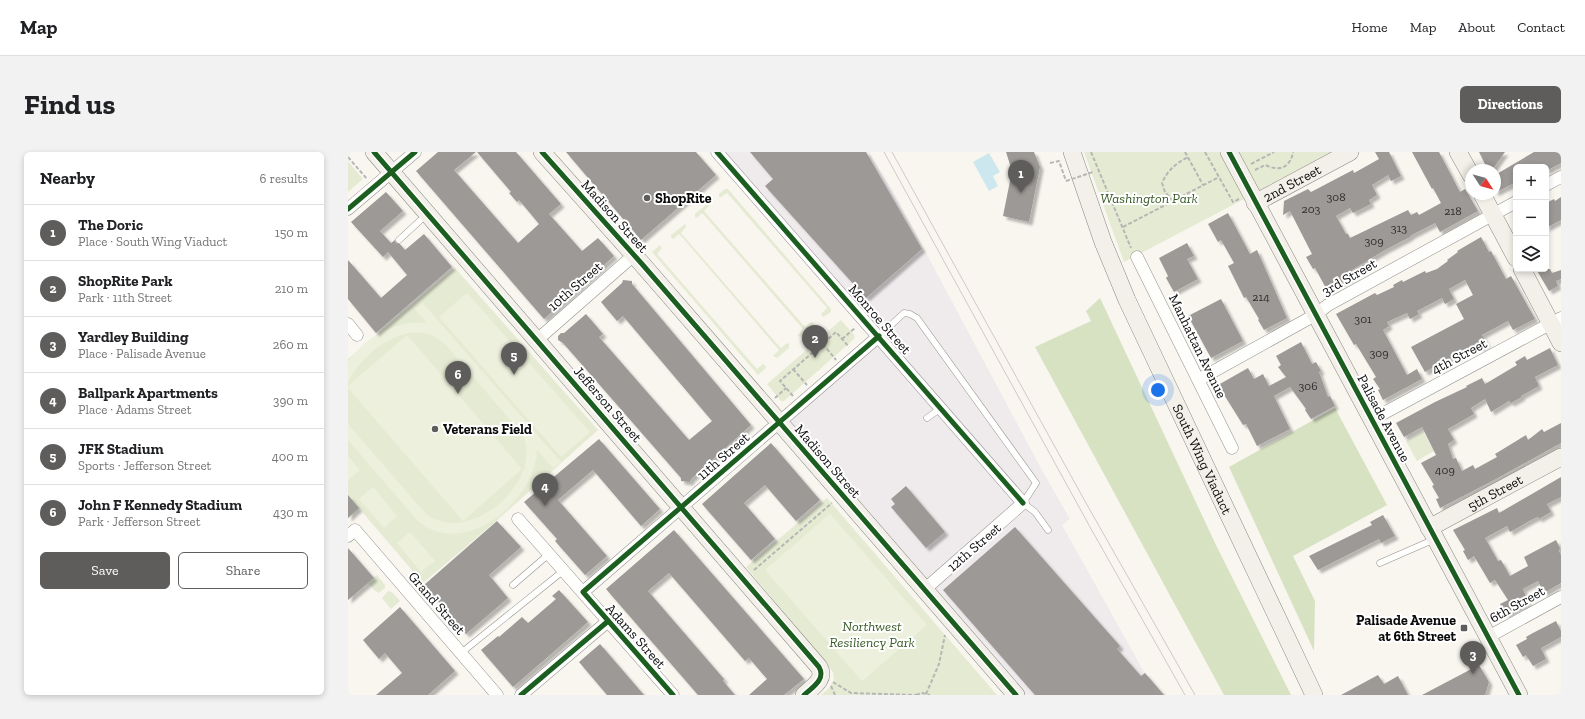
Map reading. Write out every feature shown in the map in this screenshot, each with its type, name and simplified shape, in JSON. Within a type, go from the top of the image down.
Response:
[{"type":"street","name":"Jefferson Street","points":[[374,152],[818,666],[827,679]]},
{"type":"street","points":[[348,209],[415,152]]},
{"type":"street","name":"Madison Street","points":[[542,152],[634,255],[1016,695]]},
{"type":"street","name":"Monroe Street","points":[[717,152],[1023,503]]},
{"type":"street","name":"South Wing Viaduct","points":[[1072,152],[1103,242],[1127,300],[1314,695]]},
{"type":"street","name":"Palisade Avenue","points":[[1229,152],[1519,695]]},
{"type":"street","name":"2nd Street","points":[[1255,203],[1350,152]]},
{"type":"street","points":[[1458,152],[1465,164]]},
{"type":"street","points":[[1549,183],[1561,177]]},
{"type":"street","points":[[1485,200],[1513,252]]},
{"type":"street","name":"3rd Street","points":[[1198,380],[1315,315],[1328,305],[1513,204]]},
{"type":"street","name":"Manhattan Avenue","points":[[1134,252],[1232,448]]},
{"type":"street","name":"10th Street","points":[[537,340],[634,255]]},
{"type":"street","points":[[1524,272],[1556,321],[1561,343]]},
{"type":"street","name":"4th Street","points":[[1371,420],[1556,321]]},
{"type":"street","points":[[348,324],[357,335]]},
{"type":"street","name":"11th Street","points":[[583,592],[682,508],[879,336]]},
{"type":"street","name":"5th Street","points":[[1432,534],[1561,457]]},
{"type":"street","name":"12th Street","points":[[924,590],[1023,503]]},
{"type":"street","name":"Adams Street","points":[[518,519],[583,592],[607,622],[673,695]]},
{"type":"street","name":"Grand Street","points":[[351,533],[461,653],[497,695]]},
{"type":"street","name":"6th Street","points":[[1488,637],[1561,597]]},
{"type":"street","points":[[522,695],[607,622]]},
{"type":"street","points":[[804,695],[817,684],[820,679],[827,679]]},
{"type":"lane","points":[[399,240],[427,214]]},
{"type":"lane","points":[[879,336],[904,313],[910,314],[917,318],[1036,483],[1023,503],[1035,512],[1048,530]]},
{"type":"lane","points":[[927,418],[941,408]]},
{"type":"lane","points":[[1380,563],[1432,534]]},
{"type":"lane","points":[[513,585],[549,554]]},
{"type":"lane","points":[[461,653],[564,571]]},
{"type":"path","points":[[1091,152],[1134,252]]},
{"type":"path","points":[[1185,152],[1203,185]]},
{"type":"path","points":[[1205,152],[1233,202],[1239,199]]},
{"type":"path","points":[[1252,164],[1274,152]]},
{"type":"path","points":[[1255,170],[1265,165],[1274,168],[1282,167],[1290,162],[1293,152]]},
{"type":"path","points":[[348,157],[369,181]]},
{"type":"path","points":[[1173,201],[1165,192],[1162,183],[1172,166],[1188,157]]},
{"type":"path","points":[[1050,163],[1059,161],[1066,181],[1093,172]]},
{"type":"path","points":[[1090,166],[1095,163]]},
{"type":"path","points":[[1095,177],[1101,174]]},
{"type":"path","points":[[1123,227],[1219,177]]},
{"type":"path","points":[[842,339],[855,328]]},
{"type":"path","points":[[794,397],[780,381],[836,332],[850,348]]},
{"type":"path","points":[[823,344],[836,360]]},
{"type":"path","points":[[794,369],[807,385]]},
{"type":"path","points":[[774,399],[786,388]]},
{"type":"path","points":[[752,571],[833,502]]},
{"type":"path","points":[[926,694],[939,664],[945,633]]},
{"type":"path","points":[[827,679],[851,693],[930,695]]},
{"type":"path","points":[[827,679],[835,695]]},
{"type":"shaded area","points":[[720,152],[869,152],[894,193],[1043,472],[1070,519],[1062,525],[1143,670],[1164,695],[1026,695],[793,426],[791,421],[793,418],[880,343]]},
{"type":"green space","name":"Washington Park","points":[[1084,152],[1334,152],[1124,262]]},
{"type":"green space","points":[[348,161],[363,179],[348,192]]},
{"type":"green space","points":[[725,189],[728,189],[831,309],[831,312],[823,317],[821,314],[827,308],[727,193],[719,197],[719,194]]},
{"type":"green space","points":[[709,203],[710,205],[704,211],[805,327],[811,322],[814,323],[813,327],[802,337],[797,336],[803,329],[705,216],[702,213],[697,218],[695,217],[695,214]]},
{"type":"green space","points":[[685,224],[686,227],[681,233],[778,345],[781,348],[787,343],[789,344],[789,348],[777,358],[773,356],[779,350],[682,237],[679,234],[673,239],[671,238],[671,235]]},
{"type":"green space","points":[[660,245],[662,248],[657,254],[757,369],[763,364],[765,365],[766,368],[758,375],[652,252]]},
{"type":"green space","points":[[455,268],[598,430],[494,523],[423,583],[363,513],[361,508],[348,519],[348,359]]},
{"type":"green space","points":[[467,293],[590,432],[561,457],[439,317]]},
{"type":"green space","points":[[1100,298],[1216,545],[1291,695],[1224,695],[1035,347],[1091,321],[1086,311]]},
{"type":"green space","points":[[423,303],[561,462],[553,468],[537,450],[533,469],[524,488],[511,505],[494,519],[476,529],[456,534],[437,531],[418,521],[348,440],[348,424],[425,513],[442,522],[461,522],[480,516],[498,505],[512,490],[522,472],[527,454],[523,435],[447,346],[434,336],[420,333],[406,334],[392,339],[378,347],[366,358],[348,382],[348,363],[350,359],[370,339],[388,329],[398,326],[427,323],[415,309]]},
{"type":"green space","points":[[841,320],[855,336],[854,339],[784,401],[781,401],[767,384]]},
{"type":"green space","name":"Veterans Field","points":[[407,335],[522,469],[463,521],[348,388],[348,386]]},
{"type":"green space","points":[[1335,408],[1387,505],[1293,556],[1315,601],[1314,651],[1229,467]]},
{"type":"green space","points":[[1423,431],[1434,451],[1417,461],[1406,441]]},
{"type":"green space","points":[[348,456],[360,470],[348,480]]},
{"type":"green space","points":[[373,487],[397,516],[384,528],[359,499]]},
{"type":"green space","name":"Northwest Resiliency Park","points":[[827,498],[997,695],[821,695],[828,689],[834,680],[833,672],[746,567]]},
{"type":"green space","points":[[830,514],[927,625],[862,681],[765,570]]},
{"type":"green space","points":[[410,532],[435,561],[421,572],[397,543]]},
{"type":"green space","points":[[377,575],[385,585],[385,588],[379,593],[375,591],[368,583]]},
{"type":"green space","points":[[388,591],[392,592],[400,601],[391,609],[382,598]]},
{"type":"water","points":[[989,153],[1000,172],[993,176],[998,186],[989,191],[973,162]]},
{"type":"building","points":[[438,152],[476,152],[454,170],[518,243],[539,224],[519,200],[517,202],[509,193],[511,192],[477,152],[516,152],[561,204],[549,214],[582,251],[598,238],[614,256],[544,319],[416,171]]},
{"type":"building","name":"ShopRite","points":[[566,152],[696,152],[716,175],[641,240]]},
{"type":"building","points":[[750,152],[866,152],[922,249],[866,298],[765,186],[773,179]]},
{"type":"building","points":[[1006,152],[1034,152],[1040,167],[1029,222],[1003,216],[1012,171]]},
{"type":"building","points":[[1375,152],[1389,152],[1401,176],[1391,181],[1388,175],[1372,185],[1377,195],[1369,200],[1371,204],[1353,213],[1350,208],[1336,216],[1346,234],[1348,234],[1350,238],[1408,210],[1411,215],[1417,212],[1419,215],[1441,203],[1412,152],[1439,152],[1460,192],[1465,189],[1465,200],[1472,200],[1478,211],[1440,232],[1435,223],[1410,236],[1352,270],[1355,275],[1327,290],[1315,268],[1313,269],[1306,257],[1312,254],[1290,211],[1283,215],[1284,201],[1308,189],[1311,192],[1353,170],[1354,173],[1379,159]]},
{"type":"building","points":[[1479,152],[1505,152],[1496,164],[1485,164]]},
{"type":"building","points":[[1534,152],[1561,152],[1561,163],[1549,169],[1549,164],[1514,164]]},
{"type":"building","points":[[1513,164],[1513,184],[1501,190],[1501,171]]},
{"type":"building","points":[[386,192],[403,211],[380,231],[391,243],[395,240],[396,243],[400,244],[405,250],[424,234],[452,267],[376,333],[348,299],[348,260],[381,298],[407,275],[388,252],[383,257],[351,222]]},
{"type":"building","points":[[1561,197],[1561,220],[1549,226],[1549,202],[1554,199],[1555,201]]},
{"type":"building","points":[[1228,213],[1250,254],[1257,250],[1287,318],[1264,330],[1246,297],[1244,298],[1228,266],[1234,263],[1221,240],[1218,242],[1208,224]]},
{"type":"building","points":[[1481,237],[1489,252],[1491,251],[1506,279],[1511,276],[1535,319],[1513,330],[1508,321],[1482,335],[1487,344],[1480,348],[1477,343],[1425,372],[1411,347],[1464,319],[1456,304],[1473,295],[1465,280],[1449,289],[1454,299],[1445,304],[1442,298],[1417,311],[1419,314],[1410,319],[1407,313],[1387,322],[1389,326],[1383,330],[1407,375],[1417,369],[1422,379],[1383,400],[1378,390],[1380,389],[1373,379],[1376,377],[1356,344],[1354,345],[1336,314],[1375,293],[1377,295],[1394,287],[1393,285],[1402,280],[1403,282],[1425,271],[1426,273],[1437,269],[1458,252],[1457,251]]},
{"type":"building","points":[[1187,243],[1194,256],[1187,259],[1198,279],[1174,292],[1166,278],[1168,276],[1159,258]]},
{"type":"building","points":[[1550,269],[1552,273],[1561,270],[1561,279],[1556,281],[1558,286],[1549,291],[1538,272],[1549,272]]},
{"type":"building","points":[[623,280],[632,281],[632,284],[751,425],[691,479],[690,482],[681,481],[681,478],[563,343],[558,340],[558,336],[561,333],[564,333],[586,314],[603,334],[599,337],[689,440],[712,421],[623,316],[617,321],[601,302],[622,283]]},
{"type":"building","points":[[1221,299],[1243,341],[1211,358],[1188,316]]},
{"type":"building","points":[[1301,342],[1312,364],[1316,362],[1321,371],[1319,372],[1328,397],[1330,396],[1335,406],[1311,419],[1305,410],[1306,409],[1290,387],[1274,396],[1290,429],[1257,446],[1246,424],[1243,425],[1218,385],[1248,368],[1254,379],[1263,374],[1269,386],[1286,377],[1278,367],[1281,365],[1276,356]]},
{"type":"building","points":[[1550,348],[1558,365],[1535,377],[1539,386],[1511,403],[1509,401],[1491,412],[1485,399],[1471,408],[1474,414],[1448,429],[1454,440],[1448,444],[1453,459],[1456,458],[1462,471],[1473,465],[1475,469],[1497,457],[1495,454],[1526,435],[1528,440],[1542,429],[1544,432],[1561,423],[1561,443],[1440,508],[1436,499],[1439,498],[1432,486],[1434,485],[1421,463],[1436,455],[1422,427],[1404,437],[1396,423],[1482,378],[1485,384],[1517,365],[1515,362],[1525,356],[1527,360]]},
{"type":"building","points":[[599,439],[660,509],[641,526],[593,470],[558,500],[607,556],[585,575],[555,541],[557,539],[524,502]]},
{"type":"building","points":[[771,443],[820,500],[796,521],[765,485],[744,503],[775,539],[751,560],[702,504]]},
{"type":"building","points":[[1561,477],[1561,497],[1547,504],[1551,512],[1539,519],[1538,517],[1533,519],[1510,532],[1507,526],[1485,538],[1498,561],[1501,560],[1510,576],[1528,566],[1524,557],[1556,540],[1560,548],[1561,583],[1544,593],[1538,581],[1523,589],[1528,602],[1506,615],[1500,604],[1508,600],[1495,580],[1490,583],[1474,556],[1468,560],[1463,551],[1465,550],[1453,530],[1497,508],[1499,513]]},
{"type":"building","points":[[906,486],[945,532],[926,548],[891,507],[895,504],[891,499]]},
{"type":"building","points":[[348,495],[359,508],[348,518]]},
{"type":"building","points":[[1383,515],[1395,536],[1381,543],[1379,539],[1318,570],[1309,556],[1372,525],[1370,522]]},
{"type":"building","points":[[497,521],[521,547],[489,575],[508,598],[466,634],[424,585]]},
{"type":"building","points":[[1015,527],[1120,646],[1117,649],[1141,676],[1145,673],[1164,695],[1035,695],[943,590]]},
{"type":"building","points":[[674,530],[804,679],[784,695],[749,695],[767,679],[749,658],[745,661],[669,573],[648,591],[724,679],[723,681],[735,695],[698,695],[606,589]]},
{"type":"building","points":[[348,548],[374,578],[348,600]]},
{"type":"building","points":[[559,590],[588,622],[513,687],[481,650],[522,617],[528,623],[556,599],[552,596]]},
{"type":"building","points":[[400,607],[455,671],[428,695],[376,695],[402,673],[385,653],[379,659],[363,640]]},
{"type":"building","points":[[1556,621],[1561,631],[1561,637],[1541,648],[1546,659],[1533,666],[1526,655],[1523,657],[1516,645],[1527,639],[1526,637],[1531,634]]},
{"type":"building","points":[[600,644],[644,695],[607,695],[579,662]]},
{"type":"building","points":[[1479,665],[1489,682],[1485,695],[1422,695]]},
{"type":"building","points":[[1378,675],[1384,684],[1398,676],[1408,695],[1341,695]]},
{"type":"tram line","points":[[884,152],[1090,527],[1185,695]]},
{"type":"tram line","points":[[892,152],[1086,503],[1195,695]]},
{"type":"cycle path","points":[[374,152],[819,667],[821,671],[820,679],[815,686],[804,695]]},
{"type":"cycle path","points":[[348,209],[415,152]]},
{"type":"cycle path","points":[[542,152],[642,264],[1016,695]]},
{"type":"cycle path","points":[[717,152],[1023,503]]},
{"type":"cycle path","points":[[1229,152],[1519,695]]},
{"type":"cycle path","points":[[673,695],[583,592],[879,336]]},
{"type":"cycle path","points":[[521,695],[607,622]]},
{"type":"place","name":"The Doric","points":[[1021,193]]},
{"type":"place","name":"ShopRite","points":[[647,198]]},
{"type":"place","name":"ShopRite Park","points":[[815,358]]},
{"type":"place","name":"JFK Stadium","points":[[514,375]]},
{"type":"place","name":"John F Kennedy Stadium","points":[[458,394]]},
{"type":"place","name":"Veterans Field","points":[[435,429]]},
{"type":"place","name":"Ballpark Apartments","points":[[545,506]]},
{"type":"place","name":"Palisade Avenue at 6th Street","points":[[1464,628]]},
{"type":"place","name":"Yardley Building","points":[[1473,674]]}]
